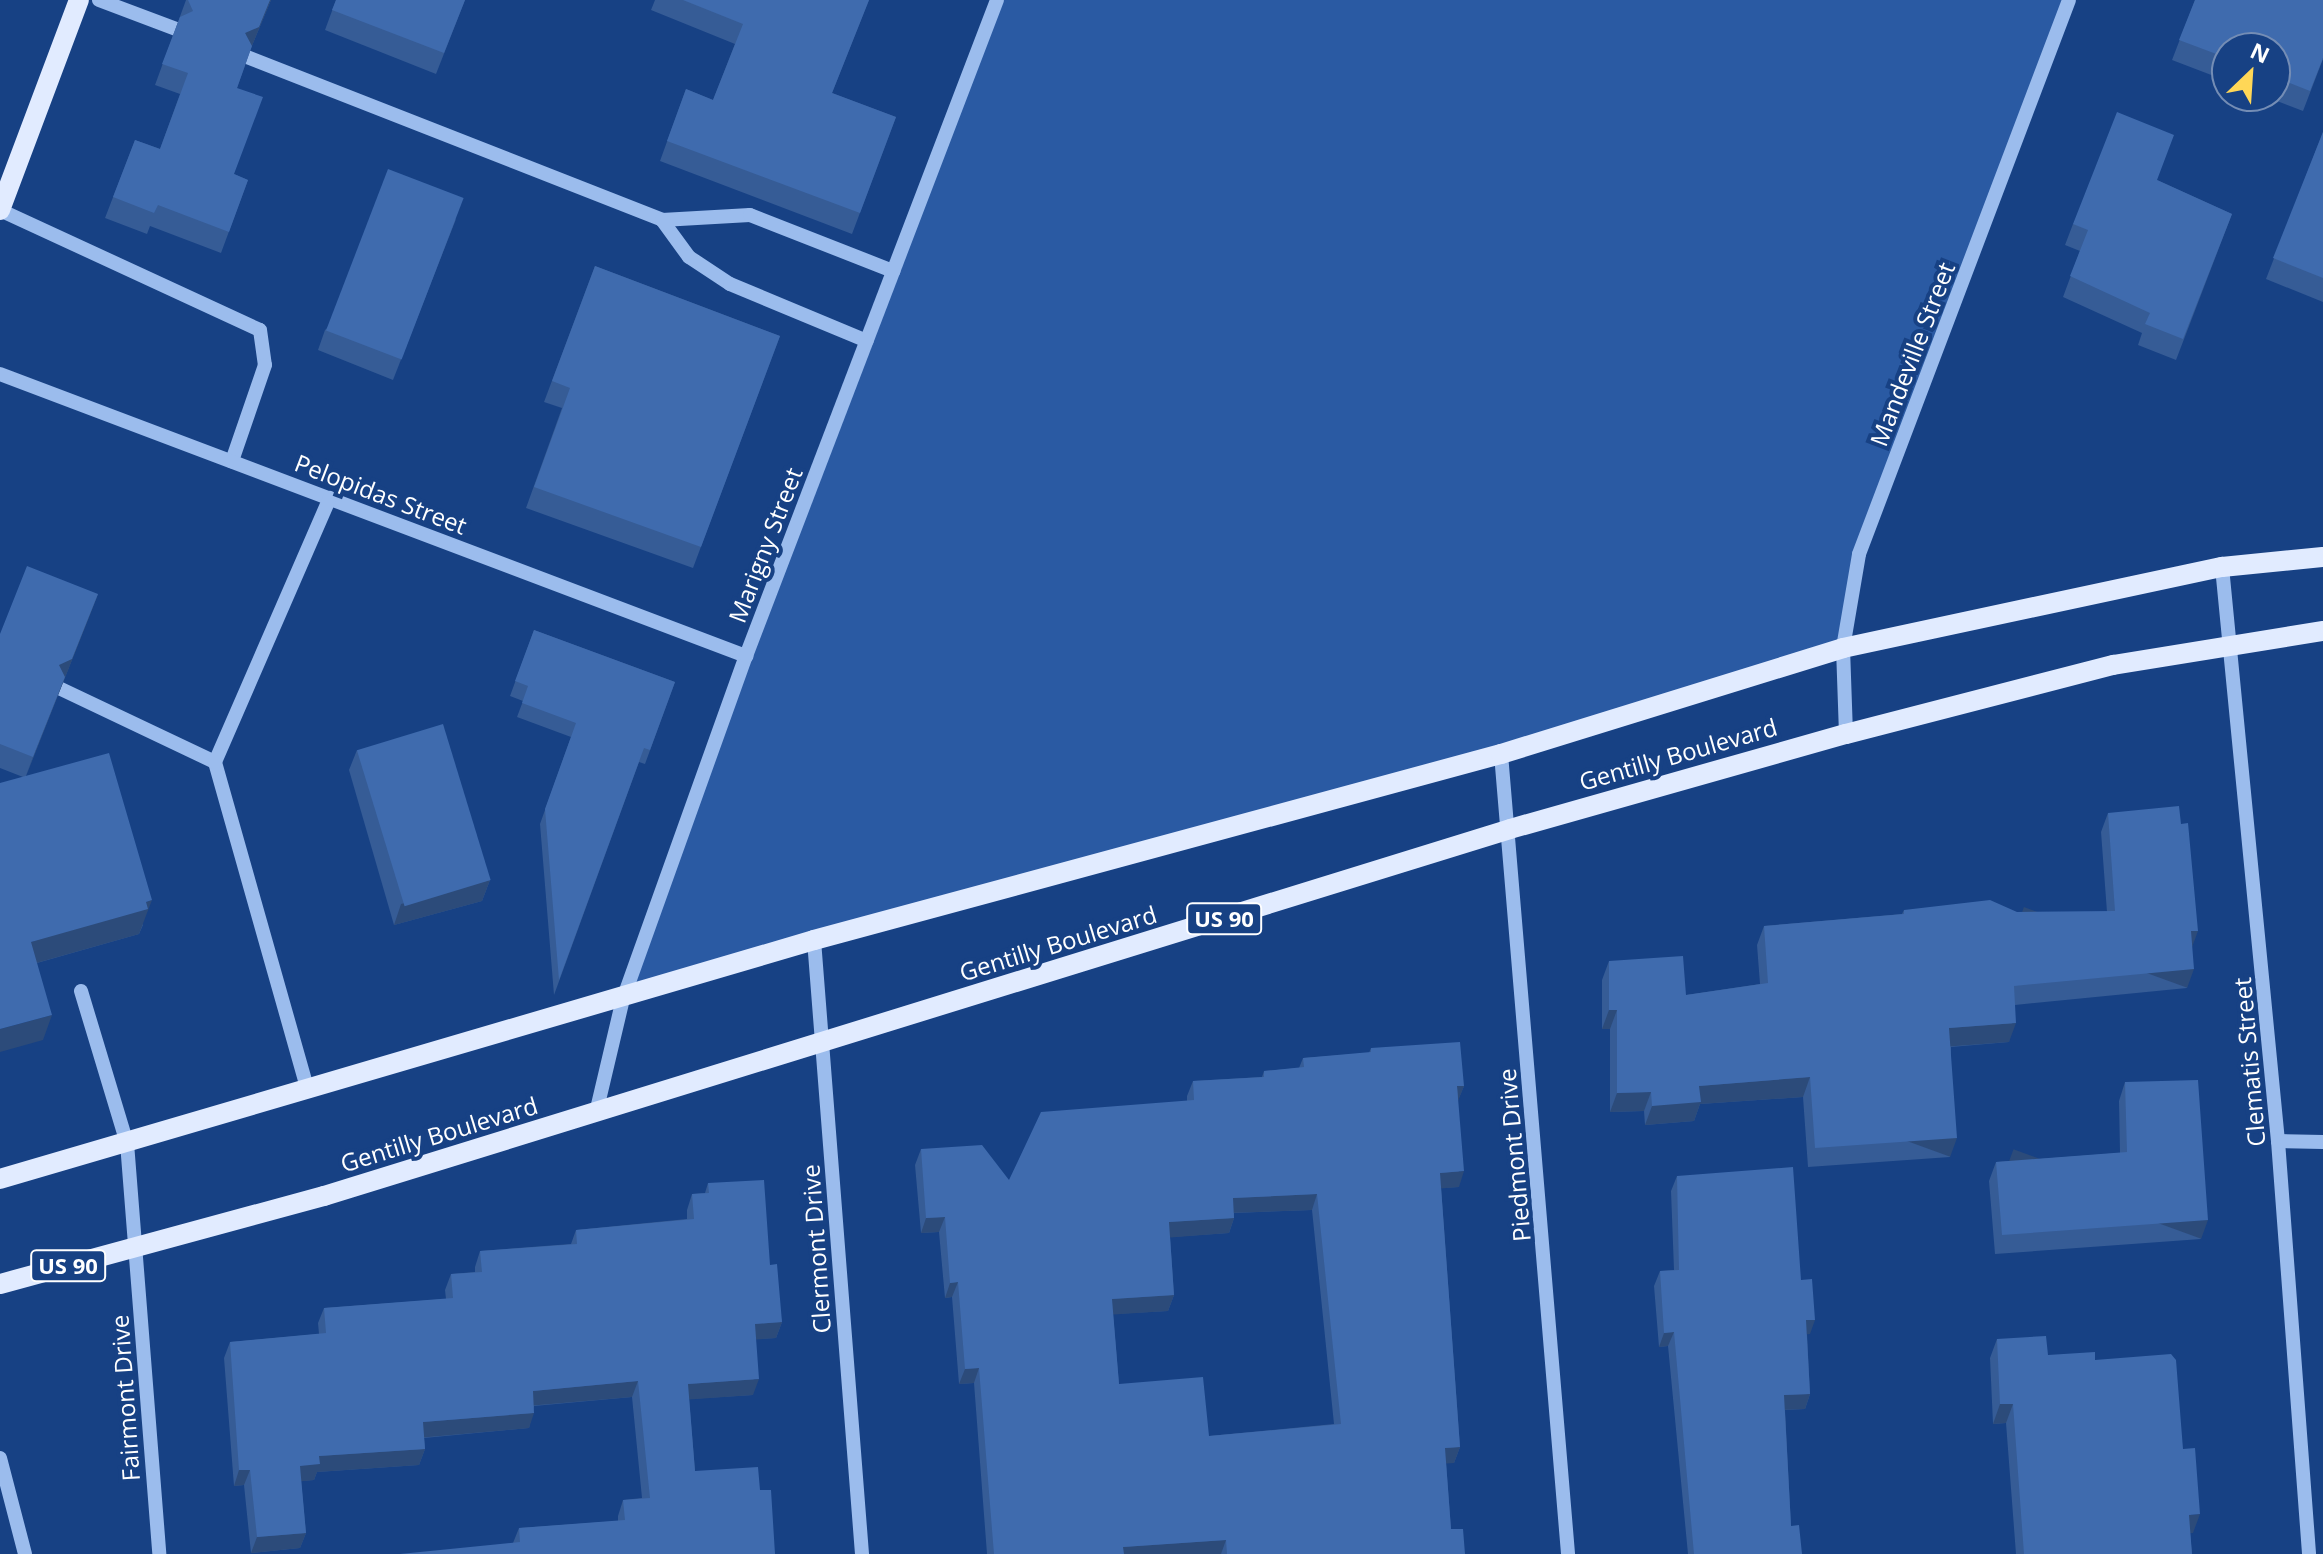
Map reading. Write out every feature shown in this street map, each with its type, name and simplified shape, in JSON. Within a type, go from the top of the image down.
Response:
[{"type":"main road","points":[[0,210],[79,0]]},
{"type":"main road","points":[[0,1179],[623,999],[814,940],[1501,754],[1843,648],[2222,567],[2323,557]]},
{"type":"main road","name":"Gentilly Boulevard","points":[[0,1284],[135,1248],[596,1113],[823,1045],[1510,829],[1846,734],[2113,665],[2233,642],[2323,631]]},
{"type":"street","points":[[99,0],[176,29]]},
{"type":"street","name":"Marigny Street","points":[[596,1113],[623,999],[746,656],[997,0]]},
{"type":"street","name":"Mandeville Street","points":[[1846,734],[1843,648],[1859,554],[2069,0]]},
{"type":"street","points":[[247,57],[662,220],[750,215],[893,271]]},
{"type":"street","points":[[0,210],[260,330],[265,365],[232,461]]},
{"type":"street","points":[[662,220],[689,257],[730,284],[867,341]]},
{"type":"street","name":"Pelopidas Street","points":[[0,374],[746,656]]},
{"type":"street","points":[[308,1091],[215,762],[330,498]]},
{"type":"street","name":"Clematis Street","points":[[2222,567],[2233,642],[2278,1141],[2309,1554]]},
{"type":"street","points":[[61,689],[215,762]]},
{"type":"street","name":"Piedmont Drive","points":[[1501,754],[1510,829],[1568,1554]]},
{"type":"street","name":"Clermont Drive","points":[[814,940],[862,1554]]},
{"type":"street","name":"Fairmont Drive","points":[[81,991],[127,1143],[159,1554]]},
{"type":"street","points":[[2278,1141],[2323,1142]]},
{"type":"street","points":[[0,1458],[25,1554]]},
{"type":"shaded area","points":[[997,0],[2069,0],[1859,554],[1843,648],[623,999]]},
{"type":"building","points":[[188,0],[270,0],[259,27],[245,33],[252,46],[237,88],[263,97],[234,174],[248,180],[229,232],[158,205],[154,213],[113,197],[135,140],[160,149],[188,73],[162,64],[180,17],[193,11]]},
{"type":"building","points":[[336,0],[465,0],[444,53],[332,10]]},
{"type":"building","points":[[683,0],[869,0],[832,93],[896,117],[860,213],[667,141],[686,89],[713,100],[743,24]]},
{"type":"building","points":[[2195,0],[2323,0],[2323,58],[2310,91],[2291,83],[2291,32],[2211,32],[2211,52],[2179,40]]},
{"type":"building","points":[[2117,112],[2174,135],[2157,180],[2232,214],[2183,339],[2145,324],[2150,313],[2070,276],[2088,230],[2073,224]]},
{"type":"building","points":[[2323,132],[2323,278],[2273,258]]},
{"type":"building","points":[[388,169],[464,198],[402,360],[326,331]]},
{"type":"building","points":[[595,266],[780,336],[701,547],[534,487],[570,388],[552,381]]},
{"type":"building","points":[[27,566],[98,594],[72,659],[59,665],[65,677],[33,757],[0,744],[0,634]]},
{"type":"building","points":[[534,630],[675,682],[650,750],[644,748],[559,980],[545,809],[576,723],[522,703],[528,686],[515,681]]},
{"type":"building","points":[[443,724],[491,880],[405,906],[357,750]]},
{"type":"building","points":[[109,753],[152,900],[146,902],[148,909],[31,942],[52,1015],[0,1029],[0,783]]},
{"type":"building","points":[[2179,806],[2181,824],[2188,823],[2198,931],[2191,931],[2194,969],[2014,986],[2016,1023],[1949,1028],[1957,1138],[1815,1148],[1810,1077],[1699,1086],[1701,1102],[1652,1106],[1651,1092],[1617,1093],[1617,1010],[1609,1010],[1609,961],[1683,956],[1686,995],[1768,983],[1764,926],[1904,914],[1904,910],[1990,900],[2017,912],[2115,911],[2108,813]]},
{"type":"building","points":[[1460,1042],[1464,1086],[1457,1086],[1464,1171],[1440,1173],[1460,1447],[1445,1448],[1451,1529],[1463,1529],[1465,1554],[1227,1554],[1226,1540],[1123,1547],[1124,1554],[994,1554],[979,1368],[965,1369],[958,1282],[950,1283],[945,1217],[926,1218],[921,1149],[982,1145],[1009,1180],[1041,1112],[1194,1100],[1193,1081],[1264,1077],[1264,1071],[1304,1067],[1303,1058],[1371,1052],[1371,1048]],"holes":[[[1317,1194],[1341,1424],[1209,1436],[1203,1377],[1119,1384],[1112,1299],[1174,1295],[1169,1222],[1234,1218],[1233,1198]]]},
{"type":"building","points":[[2198,1080],[2208,1220],[2002,1235],[1996,1162],[2127,1152],[2125,1082]]},
{"type":"building","points":[[1793,1167],[1801,1280],[1812,1279],[1815,1320],[1806,1320],[1810,1394],[1784,1395],[1791,1526],[1799,1525],[1802,1554],[1694,1554],[1674,1332],[1664,1333],[1660,1271],[1679,1270],[1677,1176]]},
{"type":"building","points":[[764,1180],[770,1265],[777,1264],[782,1322],[755,1324],[759,1379],[688,1384],[695,1471],[758,1467],[760,1490],[771,1490],[775,1554],[400,1554],[520,1542],[519,1528],[625,1520],[623,1500],[650,1498],[638,1381],[533,1391],[534,1413],[423,1422],[425,1449],[319,1456],[320,1464],[300,1466],[306,1533],[257,1537],[250,1470],[239,1470],[230,1342],[326,1333],[324,1308],[453,1298],[451,1274],[482,1272],[480,1251],[577,1244],[576,1230],[694,1219],[692,1194],[709,1193],[708,1183]]},
{"type":"building","points":[[2046,1336],[2048,1355],[2095,1352],[2095,1360],[2171,1354],[2176,1360],[2183,1449],[2195,1448],[2200,1514],[2189,1515],[2192,1554],[2024,1554],[2013,1404],[2000,1404],[1997,1339]]}]
